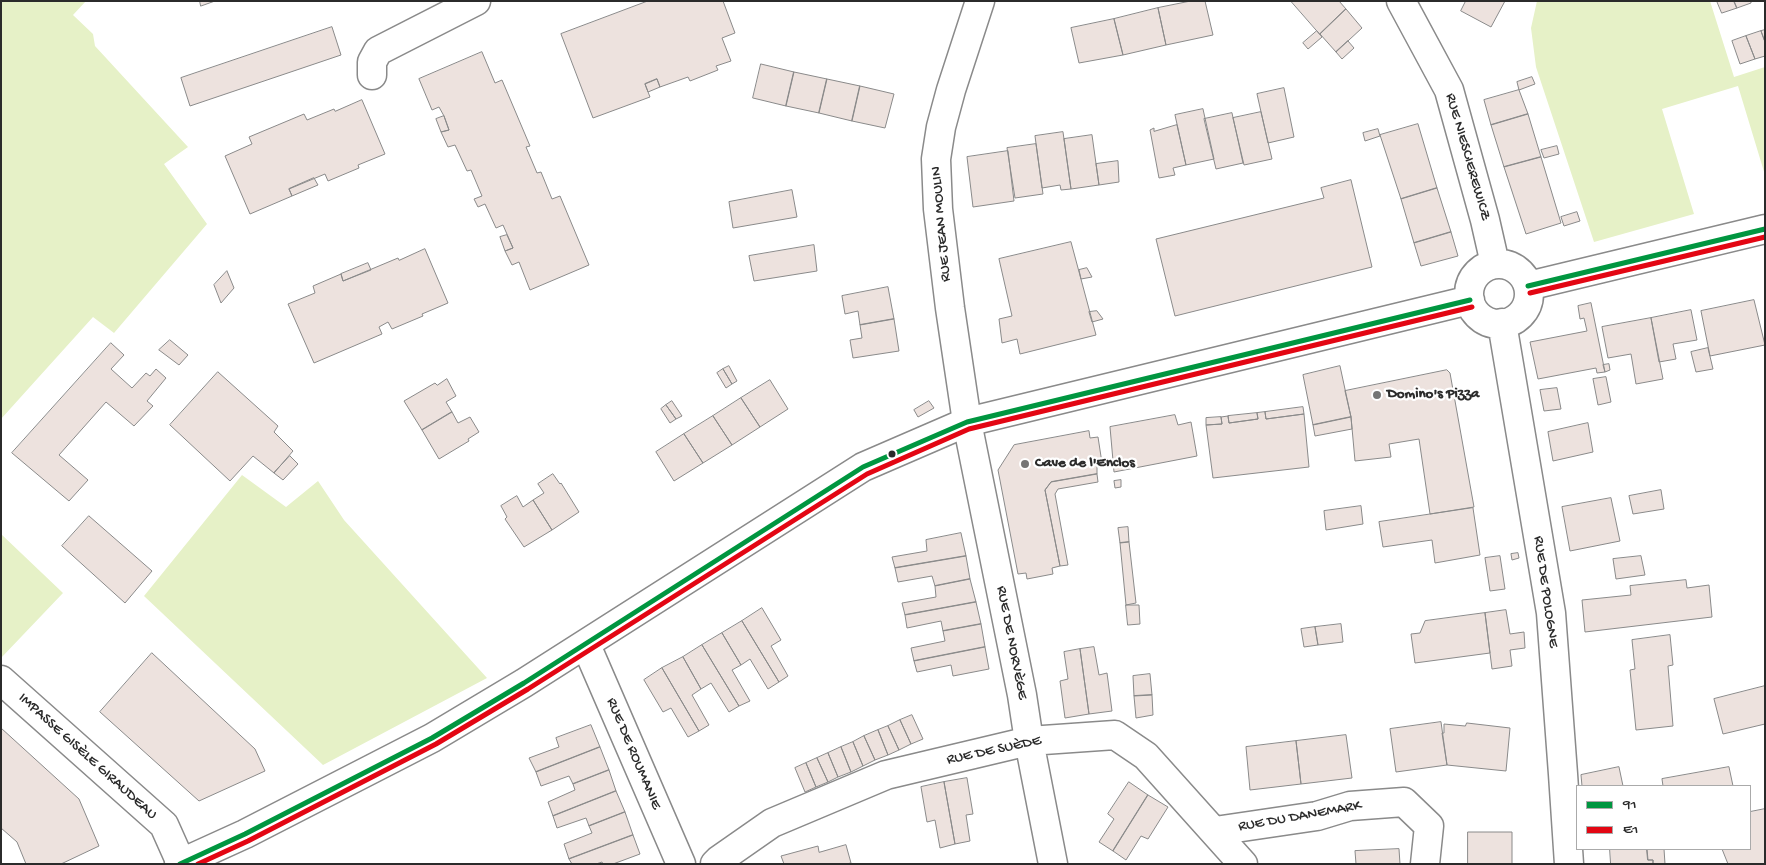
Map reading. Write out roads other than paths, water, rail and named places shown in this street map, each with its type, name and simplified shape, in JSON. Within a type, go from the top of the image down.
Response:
[{"type":"street","points":[[372,75],[372,62],[378,51],[476,1]]},
{"type":"street","name":"RUE NIESCIEREWICZ","points":[[1401,1],[1449,90],[1485,220],[1495,264]]},
{"type":"street","name":"RUE JEAN MOULIN","points":[[968,422],[950,308],[938,209],[936,159],[941,127],[977,2]]},
{"type":"street","points":[[1528,286],[1765,229]]},
{"type":"street","points":[[1495,264],[1503,264],[1519,271],[1528,286],[1527,306],[1512,321],[1494,323],[1478,315],[1470,300],[1472,281],[1485,267],[1495,264]]},
{"type":"street","points":[[180,863],[245,834],[432,738],[586,645],[863,467],[968,422],[1470,300]]},
{"type":"street","name":"RUE DE POLOGNE","points":[[1502,323],[1550,613],[1564,774],[1569,864]]},
{"type":"street","name":"RUE DE NORVÈGE","points":[[968,422],[1053,864]]},
{"type":"street","name":"RUE DE ROUMANIE","points":[[586,645],[681,864]]},
{"type":"street","name":"IMPASSE GISÈLE GIRAUDEAU","points":[[1,680],[164,825],[180,863]]},
{"type":"street","name":"RUE DE SUÈDE","points":[[715,864],[772,823],[886,775],[1029,741],[1115,735],[1146,756],[1243,864]]},
{"type":"street","name":"RUE DU DANEMARK","points":[[1215,831],[1317,816],[1350,806],[1404,802],[1429,826],[1425,864]]},
{"type":"place","name":"Domino's Pizza","points":[[1377,395]]},
{"type":"place","name":"Cave de l'Enclos","points":[[1025,464]]}]
